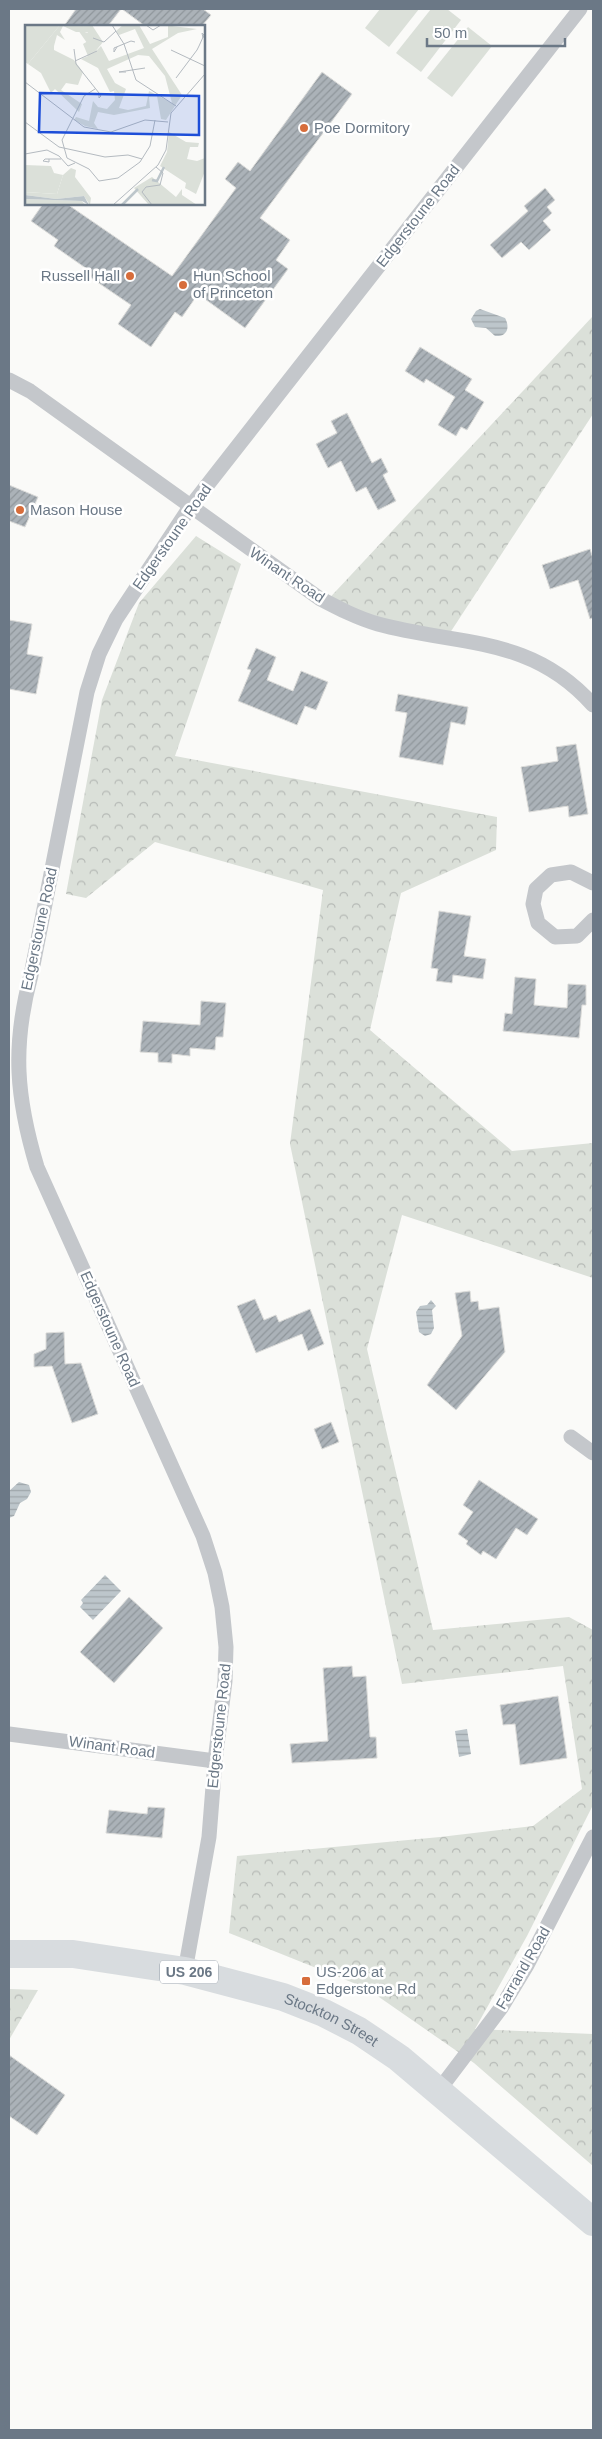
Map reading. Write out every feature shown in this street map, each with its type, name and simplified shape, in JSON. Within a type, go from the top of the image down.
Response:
[{"type":"highway","name":"Stockton Street","points":[[9,1954],[73,1954],[130,1961],[185,1971],[283,1997],[324,2013],[400,2058],[593,2222]]},
{"type":"street","name":"Edgerstoune Road","points":[[185,1971],[209,1837],[215,1761],[225,1681],[226,1647],[222,1607],[215,1573],[203,1536],[37,1167],[26,1130],[20,1093],[18,1049],[22,1011],[33,966],[87,692],[99,654],[116,619],[190,507],[580,9]]},
{"type":"street","name":"Winant Road","points":[[9,380],[30,390],[319,598],[347,613],[378,624],[514,651],[540,662],[561,674],[593,705]]},
{"type":"street","points":[[593,883],[570,872],[551,875],[536,888],[533,904],[538,923],[555,937],[578,936],[593,920]]},
{"type":"street","points":[[571,1437],[593,1453]]},
{"type":"street","name":"Winant Road","points":[[9,1734],[215,1761]]},
{"type":"street","name":"Farrand Road","points":[[439,2090],[506,1999],[527,1965],[593,1837]]},
{"type":"green space","points":[[380,9],[419,9],[389,47],[365,28]]},
{"type":"green space","points":[[431,9],[447,9],[461,20],[421,72],[396,53]]},
{"type":"green space","points":[[468,27],[492,46],[452,97],[427,78]]},
{"type":"green space","points":[[593,316],[593,414],[444,642],[322,606]]},
{"type":"green space","points":[[196,536],[241,564],[175,756],[497,817],[496,850],[401,893],[370,1030],[512,1151],[593,1143],[593,1278],[402,1215],[367,1349],[433,1630],[569,1617],[593,1630],[593,1805],[527,1936],[475,2029],[593,2034],[593,2166],[474,2063],[366,1988],[229,1933],[237,1856],[440,1837],[533,1826],[582,1789],[563,1666],[402,1684],[290,1144],[323,890],[155,842],[86,898],[66,894],[102,700],[139,603]]},
{"type":"green space","points":[[9,1989],[38,1990],[9,2040]]},
{"type":"shaded area","points":[[480,309],[505,318],[507,331],[503,335],[495,336],[486,328],[475,327],[471,319],[476,311]]},
{"type":"shaded area","points":[[431,1300],[436,1306],[432,1310],[434,1328],[431,1334],[425,1336],[419,1332],[416,1312],[420,1306],[427,1305]]},
{"type":"shaded area","points":[[19,1482],[29,1485],[31,1492],[27,1499],[20,1503],[14,1516],[9,1518],[9,1491]]},
{"type":"shaded area","points":[[105,1575],[121,1591],[93,1620],[80,1607],[83,1603],[81,1600]]},
{"type":"shaded area","points":[[467,1729],[471,1754],[459,1757],[455,1731]]},
{"type":"building","points":[[76,9],[121,9],[109,25],[65,25]]},
{"type":"building","points":[[122,9],[203,9],[211,15],[203,25],[144,25]]},
{"type":"building","points":[[322,72],[352,94],[260,218],[290,240],[276,260],[288,269],[245,328],[198,294],[182,317],[175,312],[151,347],[118,324],[131,305],[84,273],[87,269],[54,246],[58,240],[31,221],[42,205],[68,205],[172,276],[236,188],[225,179],[238,162],[250,171]]},
{"type":"building","points":[[545,188],[555,200],[547,207],[552,213],[543,221],[551,230],[529,250],[521,242],[502,258],[490,245],[528,211],[524,206]]},
{"type":"building","points":[[420,347],[472,379],[465,390],[484,402],[467,430],[461,427],[456,436],[438,425],[455,397],[426,379],[424,383],[405,371]]},
{"type":"building","points":[[347,413],[372,463],[381,458],[388,472],[383,475],[396,501],[378,510],[366,487],[356,492],[341,461],[328,468],[316,444],[337,433],[331,421]]},
{"type":"building","name":"Mason House","points":[[9,485],[38,497],[25,527],[9,521]]},
{"type":"building","points":[[590,549],[593,559],[593,618],[590,619],[578,580],[550,589],[542,565]]},
{"type":"building","points":[[9,620],[32,624],[27,654],[43,657],[36,694],[9,689]]},
{"type":"building","points":[[256,648],[276,657],[267,680],[293,691],[301,671],[328,682],[316,710],[305,706],[297,725],[238,701],[251,670],[247,669]]},
{"type":"building","points":[[398,694],[468,707],[465,725],[451,722],[443,765],[399,757],[407,713],[395,711]]},
{"type":"building","points":[[576,744],[588,814],[569,817],[568,806],[529,812],[521,767],[558,761],[556,747]]},
{"type":"building","points":[[439,911],[471,916],[464,956],[486,959],[483,979],[453,975],[452,983],[436,981],[438,969],[431,968]]},
{"type":"building","points":[[515,977],[536,979],[534,1005],[567,1008],[568,984],[586,985],[586,1005],[582,1005],[579,1038],[503,1031],[505,1013],[512,1014]]},
{"type":"building","points":[[201,1001],[226,1003],[223,1037],[216,1037],[215,1050],[190,1048],[190,1056],[172,1054],[172,1063],[158,1062],[158,1053],[140,1052],[143,1021],[200,1025]]},
{"type":"building","points":[[470,1291],[471,1302],[478,1301],[479,1310],[499,1307],[505,1352],[456,1410],[427,1385],[462,1336],[455,1293]]},
{"type":"building","points":[[255,1299],[264,1320],[276,1315],[279,1322],[310,1309],[324,1344],[308,1351],[302,1334],[256,1353],[237,1306]]},
{"type":"building","points":[[64,1332],[65,1364],[81,1363],[98,1414],[72,1423],[52,1366],[34,1367],[34,1354],[46,1349],[46,1333]]},
{"type":"building","points":[[331,1422],[339,1442],[322,1449],[314,1429]]},
{"type":"building","points":[[479,1480],[538,1519],[527,1535],[516,1528],[496,1559],[483,1551],[481,1555],[466,1544],[468,1541],[458,1534],[473,1512],[463,1505]]},
{"type":"building","points":[[129,1597],[163,1628],[114,1683],[80,1652]]},
{"type":"building","points":[[352,1666],[353,1677],[366,1676],[370,1737],[376,1737],[377,1758],[292,1763],[290,1744],[328,1741],[323,1668]]},
{"type":"building","points":[[558,1696],[567,1758],[520,1765],[515,1724],[503,1725],[500,1705]]},
{"type":"building","points":[[148,1807],[165,1808],[162,1838],[106,1833],[109,1810],[147,1814]]},
{"type":"building","points":[[9,2055],[65,2095],[37,2135],[9,2116]]},
{"type":"place","name":"Poe Dormitory","points":[[304,128]]},
{"type":"place","name":"Russell Hall","points":[[130,276]]},
{"type":"place","name":"Hun School of Princeton","points":[[183,285]]},
{"type":"place","name":"Mason House","points":[[20,510]]},
{"type":"place","name":"US-206 at Edgerstone Rd","points":[[306,1981]]}]
